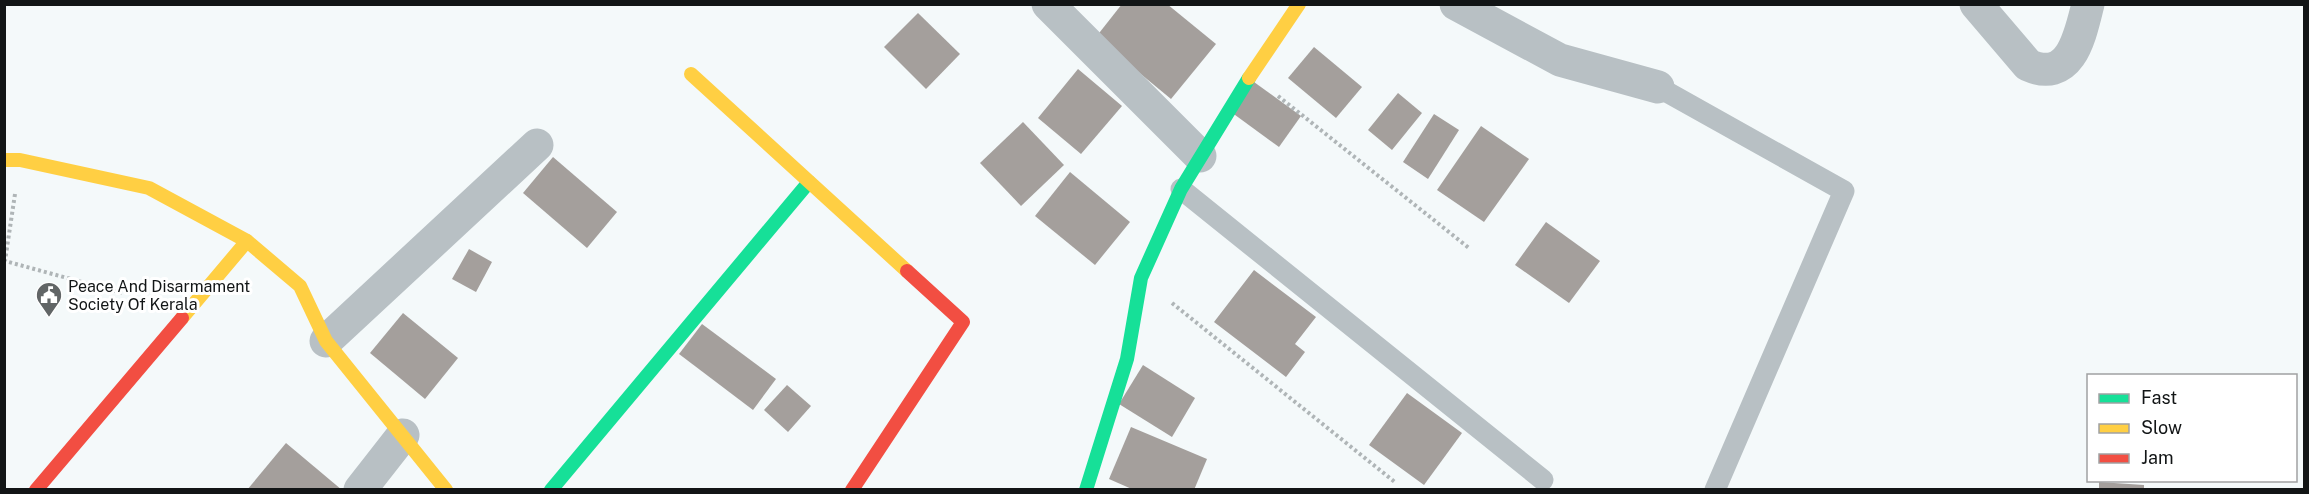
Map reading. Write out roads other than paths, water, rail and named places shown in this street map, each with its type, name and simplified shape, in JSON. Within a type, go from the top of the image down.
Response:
[{"type":"street","points":[[1048,4],[1200,156]]},
{"type":"street","points":[[1086,489],[1127,359],[1140,278],[1181,189],[1200,156],[1299,4]]},
{"type":"street","points":[[1456,4],[1560,60],[1658,87]]},
{"type":"street","points":[[1976,4],[2028,66],[2039,70],[2053,69],[2065,62],[2074,52],[2088,4]]},
{"type":"street","points":[[691,74],[963,322],[852,489]]},
{"type":"street","points":[[326,341],[537,145]]},
{"type":"street","points":[[4,160],[20,160],[149,188],[247,241],[300,286],[326,341],[446,489]]},
{"type":"street","points":[[551,489],[809,182]]},
{"type":"street","points":[[36,489],[247,241]]},
{"type":"street","points":[[360,489],[402,435]]},
{"type":"lane","points":[[1658,87],[1844,191],[1715,489]]},
{"type":"lane","points":[[1181,189],[1543,480]]},
{"type":"place","name":"Peace And Disarmament Society Of Kerala","points":[[49,318]]}]
